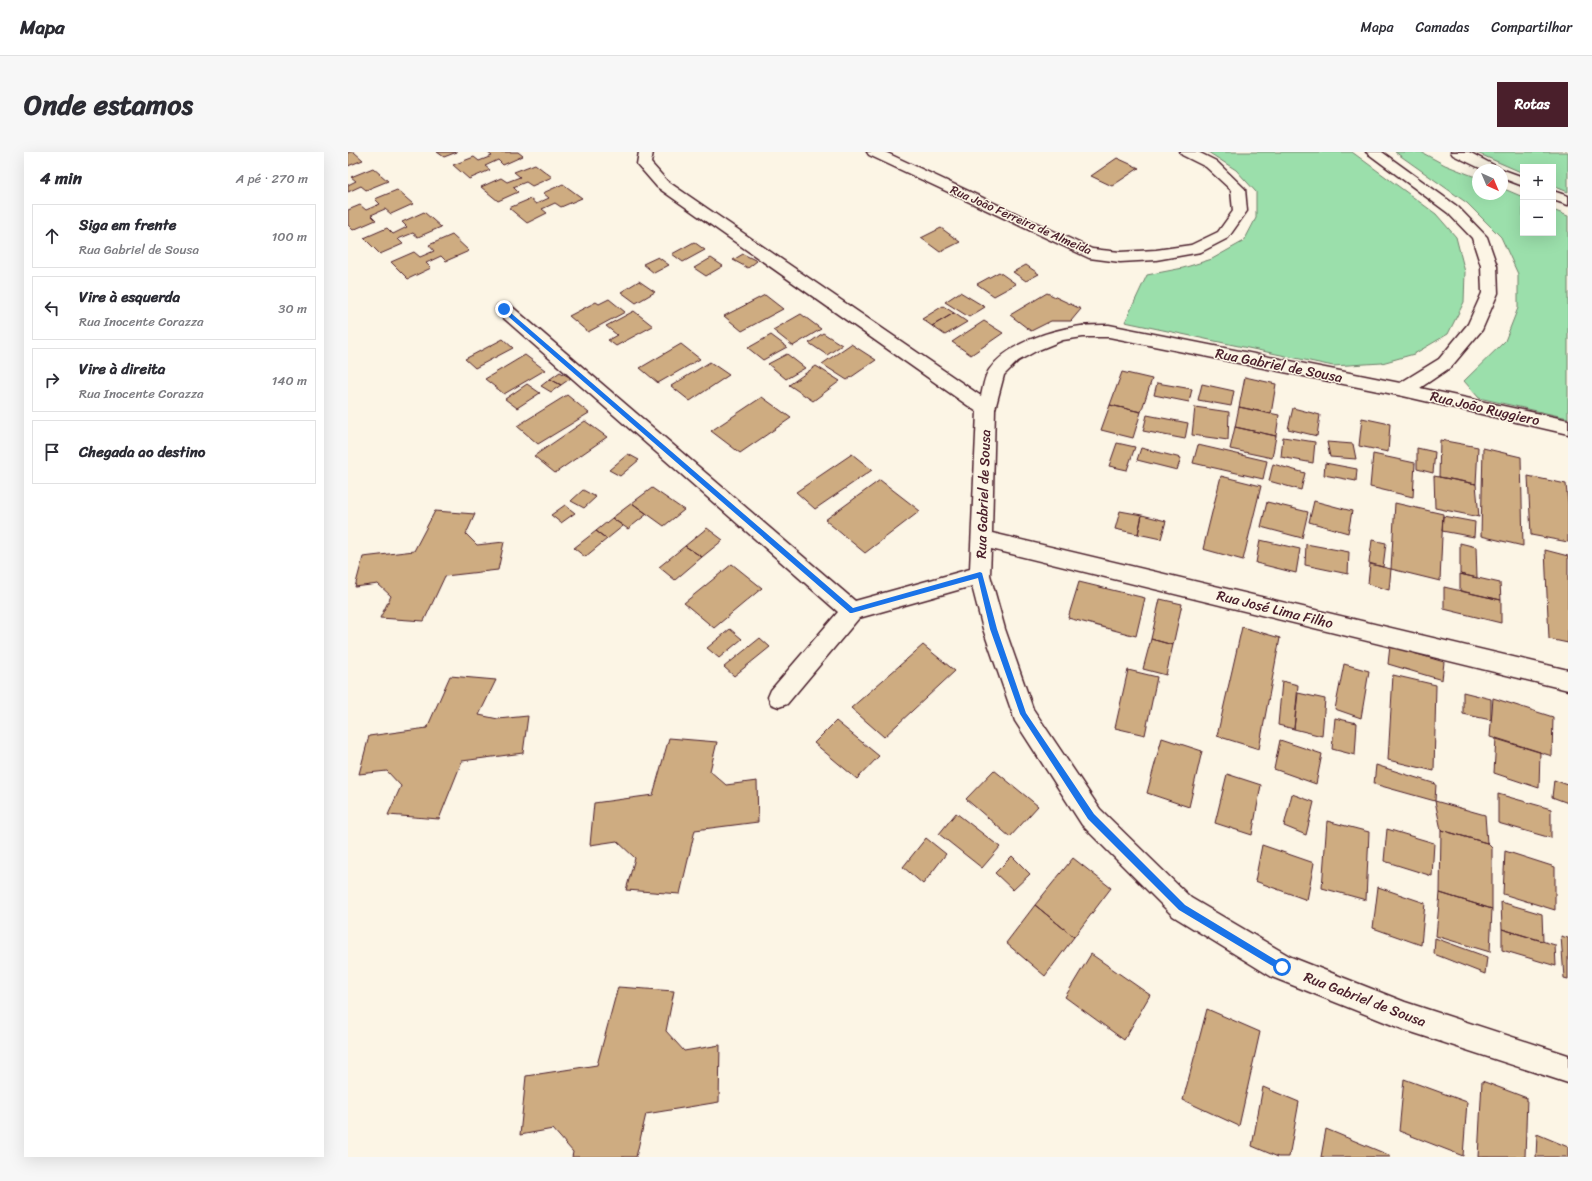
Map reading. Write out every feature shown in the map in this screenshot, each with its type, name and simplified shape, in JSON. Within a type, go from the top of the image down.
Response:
[{"type":"street","points":[[646,152],[644,164],[662,184],[986,409]]},
{"type":"street","name":"Rua João Ferreira de Almeida","points":[[874,152],[1089,253],[1120,257],[1156,255],[1195,249],[1223,235],[1240,211],[1238,189],[1211,164],[1187,152]]},
{"type":"street","points":[[1373,152],[1453,210],[1479,237],[1489,266],[1490,293],[1476,326],[1445,363],[1403,390]]},
{"type":"street","points":[[1458,152],[1483,164]]},
{"type":"street","points":[[1508,176],[1520,181]]},
{"type":"street","points":[[1556,196],[1568,201]]},
{"type":"street","points":[[504,309],[852,611]]},
{"type":"street","name":"Rua Gabriel de Sousa","points":[[1403,390],[1109,330],[1083,331],[1060,335],[1030,347],[1012,357],[996,373],[986,409],[980,575],[994,629],[1023,714],[1091,817],[1182,907],[1282,967],[1405,1016],[1568,1069]]},
{"type":"street","name":"Rua João Ruggiero","points":[[1403,390],[1568,427]]},
{"type":"street","name":"Rua José Lima Filho","points":[[982,538],[1568,680]]},
{"type":"street","points":[[780,697],[852,611],[980,575]]},
{"type":"green space","points":[[1208,152],[1352,152],[1436,214],[1456,237],[1465,272],[1464,302],[1448,334],[1414,354],[1382,363],[1333,366],[1125,322],[1147,275],[1183,268],[1212,259],[1244,241],[1256,218],[1256,192],[1236,170]]},
{"type":"green space","points":[[1395,152],[1421,152],[1445,165],[1472,176],[1472,200],[1508,200],[1508,191],[1520,196],[1520,236],[1556,236],[1556,211],[1568,216],[1568,418],[1479,398],[1464,381],[1505,341],[1518,308],[1518,274],[1501,237],[1467,203]]},
{"type":"green space","points":[[1475,152],[1568,152],[1568,192],[1556,187],[1556,164],[1520,164],[1520,172],[1508,166],[1508,164],[1502,164]]},
{"type":"building","points":[[348,152],[354,152],[363,160],[348,166]]},
{"type":"building","points":[[437,152],[457,152],[444,157]]},
{"type":"building","points":[[487,152],[518,152],[523,156],[503,165],[498,160],[485,166],[490,170],[469,179],[453,165],[474,157],[479,161],[492,156]]},
{"type":"building","points":[[1117,158],[1139,168],[1112,186],[1091,176]]},
{"type":"building","points":[[535,164],[552,177],[532,186],[526,182],[513,187],[518,192],[498,201],[481,187],[501,178],[507,182],[520,177],[514,172]]},
{"type":"building","points":[[373,168],[388,181],[366,190],[361,186],[348,192],[348,185],[356,181],[351,177]]},
{"type":"building","points":[[563,184],[582,198],[561,207],[555,203],[542,209],[547,213],[527,223],[509,208],[530,199],[536,204],[549,198],[543,193]]},
{"type":"building","points":[[397,190],[413,204],[391,214],[385,209],[371,215],[376,220],[353,230],[348,225],[348,210],[360,205],[366,210],[380,204],[375,199]]},
{"type":"building","points":[[424,212],[441,227],[418,237],[413,233],[398,239],[403,244],[380,254],[364,238],[387,228],[393,234],[407,227],[402,222]]},
{"type":"building","points":[[941,228],[960,242],[940,252],[921,238]]},
{"type":"building","points":[[452,235],[469,251],[446,261],[441,256],[426,263],[431,268],[408,279],[391,262],[414,252],[420,257],[434,251],[429,245]]},
{"type":"building","points":[[694,242],[705,250],[683,262],[672,254]]},
{"type":"building","points":[[743,254],[757,261],[748,268],[733,260]]},
{"type":"building","points":[[658,257],[669,265],[654,273],[643,264]]},
{"type":"building","points":[[711,258],[723,266],[706,276],[694,268]]},
{"type":"building","points":[[1026,265],[1039,274],[1026,281],[1013,272]]},
{"type":"building","points":[[999,272],[1016,284],[994,296],[977,284]]},
{"type":"building","points":[[639,281],[655,292],[636,303],[621,292]]},
{"type":"building","points":[[960,292],[985,307],[969,317],[945,302]]},
{"type":"building","points":[[1047,293],[1081,309],[1071,321],[1051,321],[1031,331],[1010,315]]},
{"type":"building","points":[[765,295],[783,309],[742,331],[724,316]]},
{"type":"building","points":[[609,299],[625,312],[588,332],[569,316],[596,302],[599,304]]},
{"type":"building","points":[[943,306],[954,313],[932,326],[922,319]]},
{"type":"building","points":[[634,311],[653,326],[616,346],[608,340],[617,335],[606,326]]},
{"type":"building","points":[[954,313],[967,322],[945,335],[932,326]]},
{"type":"building","points":[[801,314],[821,329],[793,346],[773,330]]},
{"type":"building","points":[[984,321],[1003,333],[971,355],[952,342]]},
{"type":"building","points":[[823,333],[842,345],[827,355],[809,343]]},
{"type":"building","points":[[771,335],[787,347],[763,360],[748,348]]},
{"type":"building","points":[[503,339],[513,348],[475,368],[465,359]]},
{"type":"building","points":[[681,344],[700,359],[658,383],[640,368]]},
{"type":"building","points":[[851,344],[876,360],[847,380],[822,364]]},
{"type":"building","points":[[787,354],[805,368],[786,379],[768,364]]},
{"type":"building","points":[[525,355],[545,370],[504,394],[485,379]]},
{"type":"building","points":[[710,362],[729,375],[690,401],[671,386]]},
{"type":"building","points":[[816,366],[840,381],[813,401],[789,385]]},
{"type":"building","points":[[560,372],[571,378],[561,385],[550,379]]},
{"type":"building","points":[[1122,372],[1152,379],[1141,412],[1110,405]]},
{"type":"building","points":[[1245,377],[1276,384],[1271,414],[1239,407]]},
{"type":"building","points":[[550,379],[561,385],[551,392],[541,386]]},
{"type":"building","points":[[1157,383],[1192,389],[1189,402],[1154,395]]},
{"type":"building","points":[[527,384],[540,393],[517,408],[505,399]]},
{"type":"building","points":[[1202,384],[1234,391],[1231,406],[1198,400]]},
{"type":"building","points":[[567,395],[589,413],[538,444],[517,426]]},
{"type":"building","points":[[762,397],[791,418],[740,453],[711,431]]},
{"type":"building","points":[[1110,405],[1141,412],[1133,438],[1101,430]]},
{"type":"building","points":[[1195,407],[1229,412],[1228,440],[1192,435]]},
{"type":"building","points":[[1239,407],[1279,415],[1276,436],[1235,427]]},
{"type":"building","points":[[1293,408],[1320,415],[1317,436],[1288,429]]},
{"type":"building","points":[[1147,415],[1188,423],[1185,439],[1143,431]]},
{"type":"building","points":[[1362,418],[1390,424],[1388,452],[1359,446]]},
{"type":"building","points":[[585,421],[607,437],[555,473],[534,456]]},
{"type":"building","points":[[1235,427],[1276,436],[1272,458],[1230,449]]},
{"type":"building","points":[[1283,437],[1315,442],[1313,463],[1281,457]]},
{"type":"building","points":[[1440,440],[1478,447],[1476,484],[1439,477]]},
{"type":"building","points":[[1327,442],[1353,444],[1356,459],[1330,457]]},
{"type":"building","points":[[1117,443],[1135,447],[1127,470],[1109,466]]},
{"type":"building","points":[[1198,445],[1267,461],[1263,479],[1193,463]]},
{"type":"building","points":[[1141,448],[1181,458],[1177,470],[1137,460]]},
{"type":"building","points":[[1417,448],[1435,452],[1433,473],[1417,469]]},
{"type":"building","points":[[1483,448],[1521,457],[1523,546],[1481,536]]},
{"type":"building","points":[[628,454],[639,460],[620,476],[609,470]]},
{"type":"building","points":[[852,454],[872,470],[815,509],[796,492]]},
{"type":"building","points":[[1373,454],[1415,463],[1413,497],[1370,487]]},
{"type":"building","points":[[1325,463],[1357,469],[1356,481],[1324,475]]},
{"type":"building","points":[[1273,464],[1305,473],[1301,490],[1269,481]]},
{"type":"building","points":[[1221,476],[1261,486],[1243,560],[1203,549]]},
{"type":"building","points":[[1434,476],[1476,484],[1479,517],[1435,508]]},
{"type":"building","points":[[1528,476],[1566,484],[1568,504],[1568,542],[1531,535]]},
{"type":"building","points":[[880,480],[920,511],[865,553],[825,520]]},
{"type":"building","points":[[652,488],[684,510],[664,526],[632,503]]},
{"type":"building","points":[[583,490],[596,497],[584,508],[571,501]]},
{"type":"building","points":[[1314,501],[1352,511],[1348,533],[1309,522]]},
{"type":"building","points":[[1267,502],[1308,512],[1302,538],[1261,527]]},
{"type":"building","points":[[632,503],[647,514],[628,529],[612,518]]},
{"type":"building","points":[[1395,503],[1443,514],[1440,581],[1391,569]]},
{"type":"building","points":[[565,505],[575,513],[561,523],[551,515]]},
{"type":"building","points":[[435,511],[475,514],[466,534],[477,545],[504,542],[498,570],[445,576],[424,621],[380,618],[391,596],[378,584],[355,587],[363,557],[414,551]]},
{"type":"building","points":[[1120,511],[1142,515],[1138,534],[1115,529]]},
{"type":"building","points":[[1142,515],[1166,521],[1161,539],[1138,534]]},
{"type":"building","points":[[1443,516],[1475,522],[1474,537],[1442,531]]},
{"type":"building","points":[[612,518],[623,526],[607,539],[596,531]]},
{"type":"building","points":[[707,528],[723,540],[702,557],[685,546]]},
{"type":"building","points":[[596,531],[607,539],[585,557],[574,548]]},
{"type":"building","points":[[1260,540],[1300,549],[1296,573],[1256,563]]},
{"type":"building","points":[[1372,540],[1386,543],[1383,567],[1369,563]]},
{"type":"building","points":[[1460,543],[1476,547],[1477,578],[1460,574]]},
{"type":"building","points":[[1306,544],[1349,552],[1348,574],[1305,565]]},
{"type":"building","points":[[685,546],[702,557],[675,580],[659,567]]},
{"type":"building","points":[[1545,550],[1568,556],[1568,643],[1549,639]]},
{"type":"building","points":[[732,564],[762,588],[714,628],[684,603]]},
{"type":"building","points":[[1370,564],[1391,569],[1389,590],[1368,584]]},
{"type":"building","points":[[1460,574],[1500,583],[1501,600],[1460,591]]},
{"type":"building","points":[[1079,582],[1145,598],[1136,636],[1068,618]]},
{"type":"building","points":[[1444,587],[1501,600],[1501,623],[1444,609]]},
{"type":"building","points":[[1160,599],[1182,604],[1173,645],[1151,639]]},
{"type":"building","points":[[1242,627],[1280,638],[1259,749],[1217,736]]},
{"type":"building","points":[[730,629],[742,639],[719,658],[707,648]]},
{"type":"building","points":[[760,638],[770,647],[734,676],[724,667]]},
{"type":"building","points":[[1151,639],[1173,645],[1166,675],[1143,669]]},
{"type":"building","points":[[923,645],[955,671],[884,737],[851,708]]},
{"type":"building","points":[[1390,646],[1444,662],[1442,680],[1388,664]]},
{"type":"building","points":[[1344,664],[1369,671],[1361,718],[1335,709]]},
{"type":"building","points":[[1128,670],[1157,677],[1145,735],[1115,728]]},
{"type":"building","points":[[1393,675],[1436,685],[1434,771],[1388,760]]},
{"type":"building","points":[[450,676],[496,680],[479,715],[498,719],[528,716],[523,753],[462,761],[439,819],[388,815],[401,786],[387,771],[359,774],[369,736],[427,728]]},
{"type":"building","points":[[1282,681],[1298,685],[1294,729],[1278,725]]},
{"type":"building","points":[[1463,692],[1491,699],[1491,720],[1463,714]]},
{"type":"building","points":[[1298,693],[1325,699],[1322,736],[1294,729]]},
{"type":"building","points":[[1493,698],[1553,717],[1552,756],[1490,737]]},
{"type":"building","points":[[1335,718],[1357,723],[1355,755],[1332,749]]},
{"type":"building","points":[[836,721],[879,756],[857,779],[814,743]]},
{"type":"building","points":[[669,738],[717,742],[710,771],[726,785],[757,781],[758,822],[695,830],[680,894],[626,890],[635,858],[617,841],[590,845],[594,803],[653,795]]},
{"type":"building","points":[[1162,738],[1202,751],[1189,807],[1147,793]]},
{"type":"building","points":[[1496,738],[1540,752],[1539,788],[1494,773]]},
{"type":"building","points":[[1280,740],[1322,754],[1316,784],[1274,769]]},
{"type":"building","points":[[1376,765],[1436,784],[1435,801],[1374,784]]},
{"type":"building","points":[[994,770],[1038,806],[1010,837],[966,799]]},
{"type":"building","points":[[1227,774],[1261,785],[1252,835],[1215,823]]},
{"type":"building","points":[[1554,780],[1568,785],[1568,803],[1552,797]]},
{"type":"building","points":[[1292,794],[1314,802],[1306,835],[1284,826]]},
{"type":"building","points":[[1498,794],[1551,809],[1551,838],[1498,823]]},
{"type":"building","points":[[1435,801],[1485,815],[1487,843],[1441,830]]},
{"type":"building","points":[[956,813],[1000,847],[982,868],[939,834]]},
{"type":"building","points":[[1327,821],[1369,832],[1366,900],[1322,888]]},
{"type":"building","points":[[1387,829],[1434,843],[1432,876],[1384,861]]},
{"type":"building","points":[[1441,830],[1487,843],[1492,848],[1492,909],[1440,893]]},
{"type":"building","points":[[926,838],[946,854],[923,884],[903,867]]},
{"type":"building","points":[[1262,845],[1314,863],[1307,900],[1255,881]]},
{"type":"building","points":[[1505,851],[1555,867],[1555,910],[1503,894]]},
{"type":"building","points":[[1012,856],[1030,874],[1013,890],[995,873]]},
{"type":"building","points":[[1073,858],[1111,888],[1074,937],[1035,905]]},
{"type":"building","points":[[1378,887],[1425,903],[1421,945],[1373,928]]},
{"type":"building","points":[[1440,893],[1492,909],[1490,952],[1436,936]]},
{"type":"building","points":[[1501,902],[1542,914],[1543,941],[1502,929]]},
{"type":"building","points":[[1035,905],[1074,937],[1045,976],[1006,943]]},
{"type":"building","points":[[1502,929],[1555,945],[1556,966],[1502,950]]},
{"type":"building","points":[[1561,936],[1568,938],[1568,979],[1564,978]]},
{"type":"building","points":[[1435,938],[1487,957],[1485,974],[1434,954]]},
{"type":"building","points":[[1091,954],[1150,995],[1124,1040],[1065,997]]},
{"type":"building","points":[[618,987],[674,991],[666,1031],[684,1051],[720,1045],[719,1102],[646,1114],[636,1157],[572,1157],[573,1152],[553,1129],[520,1135],[526,1076],[597,1065]]},
{"type":"building","points":[[1207,1009],[1260,1032],[1239,1126],[1183,1100]]},
{"type":"building","points":[[1404,1079],[1467,1102],[1463,1156],[1399,1131]]},
{"type":"building","points":[[1482,1081],[1527,1098],[1525,1157],[1478,1157]]},
{"type":"building","points":[[1263,1087],[1299,1102],[1289,1157],[1278,1157],[1252,1146]]},
{"type":"building","points":[[1326,1129],[1391,1156],[1321,1157]]},
{"type":"building","points":[[1537,1134],[1568,1147],[1568,1157],[1536,1157]]},
{"type":"route","points":[[504,309],[852,611],[980,575],[994,629],[1023,714],[1091,817],[1182,907],[1282,967]]}]
